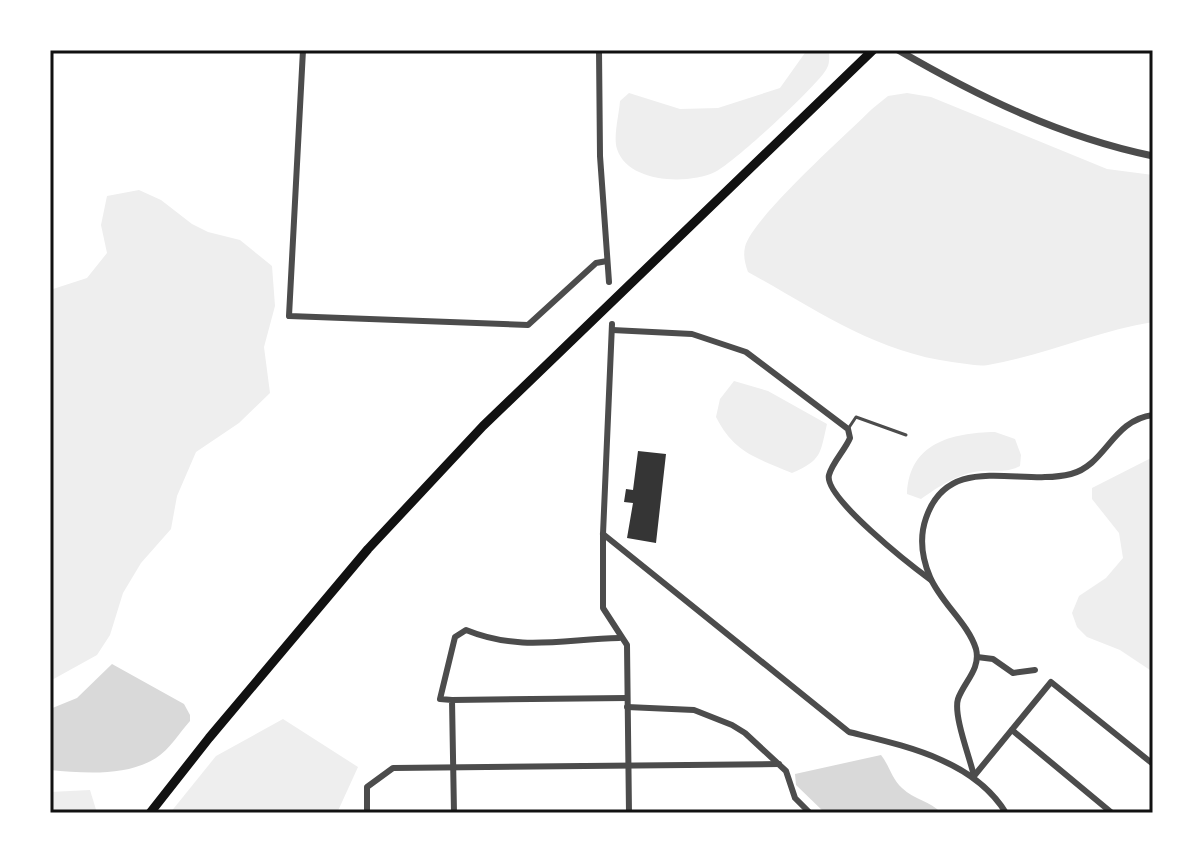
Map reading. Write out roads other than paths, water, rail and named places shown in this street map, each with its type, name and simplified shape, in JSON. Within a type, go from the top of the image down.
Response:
[{"type":"highway","points":[[150,813],[368,549],[483,426],[873,50]]},
{"type":"street","points":[[303,50],[289,316],[528,325],[596,263],[607,261]]},
{"type":"street","points":[[599,50],[600,156],[609,282]]},
{"type":"street","points":[[898,50],[999,105],[1070,135],[1153,156]]},
{"type":"street","points":[[629,813],[627,645],[619,638],[603,608],[612,327],[692,334],[746,352],[848,429],[850,438],[829,475],[829,484],[838,497],[897,555],[931,580]]},
{"type":"street","points":[[974,776],[957,706],[976,666],[977,657],[973,642],[931,580],[922,556],[922,529],[937,497],[952,483],[983,475],[1071,474],[1086,467],[1126,425],[1153,415]]},
{"type":"street","points":[[603,534],[849,732],[903,747],[974,776],[998,799],[1006,813]]},
{"type":"street","points":[[619,638],[579,639],[555,644],[508,642],[492,641],[466,630],[455,637],[440,699],[627,698]]},
{"type":"street","points":[[977,657],[993,659],[1013,673],[1035,670]]},
{"type":"street","points":[[974,776],[1051,682],[1153,764]]},
{"type":"street","points":[[452,700],[454,813]]},
{"type":"street","points":[[627,707],[705,712],[745,733],[786,771],[795,798],[810,813]]},
{"type":"street","points":[[1012,730],[1112,813]]},
{"type":"street","points":[[367,813],[367,787],[393,768],[779,764]]},
{"type":"lane","points":[[848,429],[856,417],[906,435]]}]
